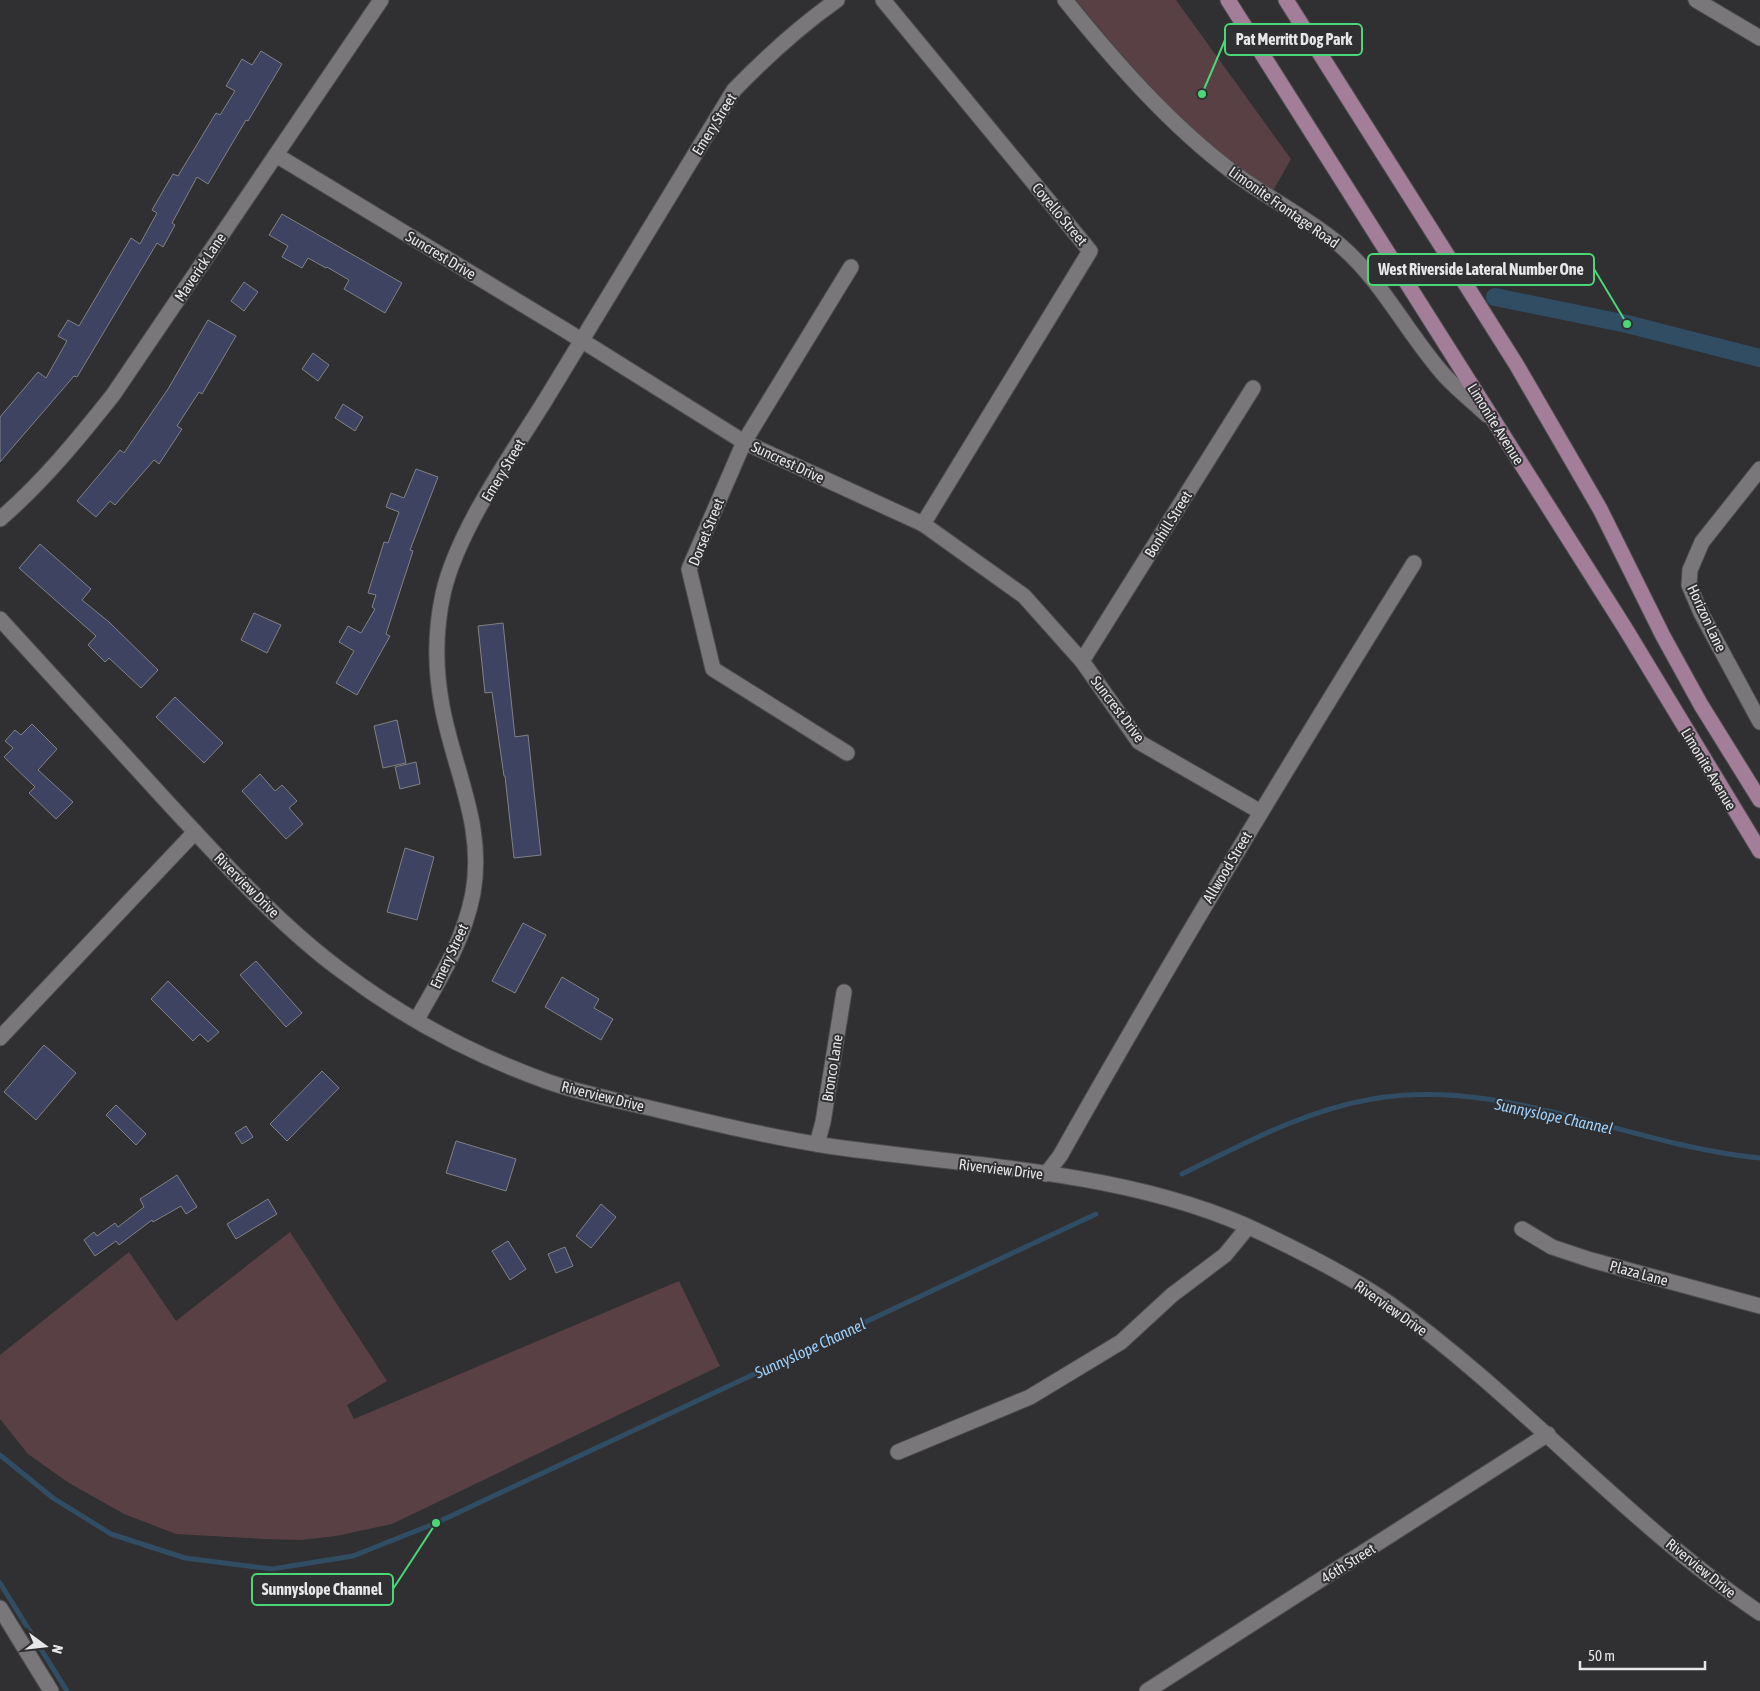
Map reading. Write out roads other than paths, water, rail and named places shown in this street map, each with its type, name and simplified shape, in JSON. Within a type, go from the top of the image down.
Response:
[{"type":"main road","name":"Limonite Avenue","points":[[1228,0],[1625,628],[1760,851]]},
{"type":"main road","name":"Limonite Avenue","points":[[1286,0],[1521,372],[1600,509],[1663,636],[1701,705],[1760,800]]},
{"type":"street","name":"Maverick Lane","points":[[0,519],[24,498],[71,448],[113,395],[381,0]]},
{"type":"street","name":"Emery Street","points":[[417,1019],[453,955],[465,925],[473,891],[474,834],[468,800],[442,708],[437,673],[438,626],[444,592],[455,558],[470,527],[734,90],[766,56],[801,25],[837,0]]},
{"type":"street","name":"Covello Street","points":[[883,0],[1090,251],[923,524]]},
{"type":"street","name":"Limonite Frontage Road","points":[[1065,0],[1162,110],[1202,147],[1236,174],[1310,222],[1342,246],[1375,282],[1445,375],[1494,421]]},
{"type":"street","points":[[1696,0],[1760,38]]},
{"type":"street","name":"Suncrest Drive","points":[[276,155],[744,442],[923,524],[1024,596],[1082,660],[1139,742],[1259,811]]},
{"type":"street","name":"Dorset Street","points":[[847,753],[713,669],[689,569],[744,442],[851,267]]},
{"type":"street","name":"Bonhill Street","points":[[1082,660],[1253,388]]},
{"type":"street","name":"Horizon Lane","points":[[1760,469],[1702,542],[1690,570],[1689,585],[1705,620],[1760,722]]},
{"type":"street","name":"Allwood Street","points":[[1046,1174],[1060,1156],[1148,1000],[1259,811],[1414,563]]},
{"type":"street","name":"Riverview Drive","points":[[0,619],[195,832],[304,940],[343,972],[396,1008],[500,1063],[551,1083],[724,1126],[817,1144],[1046,1174],[1141,1190],[1190,1204],[1248,1227],[1354,1281],[1387,1301],[1447,1348],[1548,1434],[1666,1540],[1760,1613]]},
{"type":"street","points":[[0,1038],[195,832]]},
{"type":"street","name":"Bronco Lane","points":[[817,1144],[823,1122],[844,992]]},
{"type":"street","points":[[898,1452],[1030,1397],[1121,1342],[1172,1295],[1225,1256],[1248,1227]]},
{"type":"street","name":"Plaza Lane","points":[[1522,1230],[1552,1247],[1575,1255],[1760,1306]]},
{"type":"street","name":"46th Street","points":[[1147,1691],[1548,1434]]},
{"type":"street","points":[[0,1608],[51,1691]]},
{"type":"waterway","points":[[1495,297],[1627,324],[1760,358]]},
{"type":"waterway","name":"Sunnyslope Channel","points":[[1182,1174],[1298,1120],[1347,1104],[1372,1099],[1421,1094],[1470,1097],[1518,1104],[1712,1151],[1760,1158]]},
{"type":"waterway","name":"Sunnyslope Channel","points":[[0,1455],[53,1498],[111,1534],[185,1558],[272,1569],[353,1556],[436,1523],[1096,1214]]},
{"type":"waterway","points":[[0,1583],[67,1691]]},
{"type":"place","name":"Pat Merritt Dog Park","points":[[1202,94]]},
{"type":"place","name":"West Riverside Lateral Number One","points":[[1627,324]]},
{"type":"place","name":"Sunnyslope Channel","points":[[436,1523]]}]
